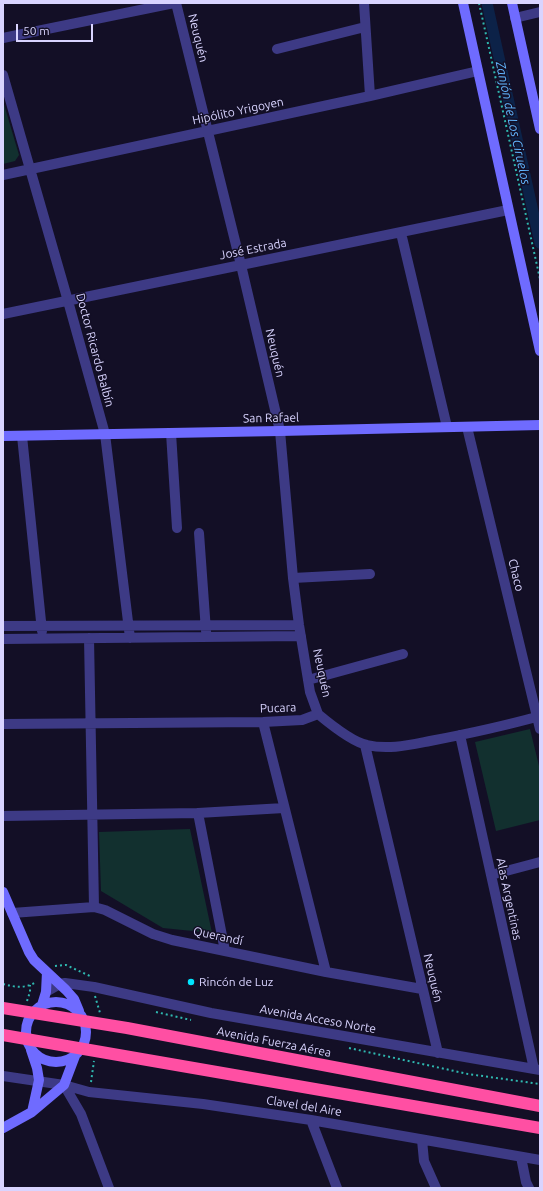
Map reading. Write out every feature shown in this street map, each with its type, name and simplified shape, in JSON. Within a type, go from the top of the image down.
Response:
[{"type":"highway","name":"Avenida Fuerza Aérea","points":[[3,1008],[37,1009],[82,1016],[100,1023],[540,1106]]},
{"type":"highway","points":[[3,1035],[29,1044],[78,1053],[96,1052],[540,1128]]},
{"type":"street","points":[[3,38],[175,3]]},
{"type":"street","name":"Neuquén","points":[[175,3],[241,265],[280,431],[293,578],[299,625],[310,692],[318,714]]},
{"type":"street","points":[[364,3],[370,96]]},
{"type":"street","points":[[463,3],[540,351]]},
{"type":"street","points":[[512,3],[537,105],[540,129]]},
{"type":"street","points":[[515,18],[540,12]]},
{"type":"street","points":[[277,49],[365,27]]},
{"type":"street","name":"Hipólito Yrigoyen","points":[[3,175],[370,96],[478,71]]},
{"type":"street","name":"Doctor Ricardo Balbín","points":[[3,75],[105,434],[130,638]]},
{"type":"street","name":"José Estrada","points":[[3,314],[508,210]]},
{"type":"street","points":[[401,233],[447,427]]},
{"type":"street","name":"San Rafael","points":[[3,436],[540,425]]},
{"type":"street","name":"Chaco","points":[[466,427],[540,729]]},
{"type":"street","points":[[171,433],[177,528]]},
{"type":"street","points":[[22,436],[43,639]]},
{"type":"street","points":[[199,533],[206,637]]},
{"type":"street","points":[[293,578],[370,574]]},
{"type":"street","points":[[3,626],[299,625]]},
{"type":"street","points":[[3,639],[301,636]]},
{"type":"street","points":[[89,638],[94,907]]},
{"type":"street","points":[[308,680],[403,654]]},
{"type":"street","points":[[318,714],[339,731],[366,745],[384,747],[402,746],[460,736],[538,716]]},
{"type":"street","name":"Pucara","points":[[3,724],[90,722],[263,722],[302,720],[318,714]]},
{"type":"street","points":[[263,722],[326,972]]},
{"type":"street","name":"Alas Argentinas","points":[[460,736],[491,876],[537,1070]]},
{"type":"street","name":"Neuquén","points":[[366,745],[438,1053]]},
{"type":"street","points":[[3,816],[198,813],[284,808]]},
{"type":"street","points":[[198,813],[225,951]]},
{"type":"street","points":[[491,876],[540,862]]},
{"type":"street","points":[[3,892],[28,952],[74,999],[87,1030],[86,1040],[78,1053],[64,1085],[32,1112],[3,1128]]},
{"type":"street","name":"Querandí","points":[[12,913],[94,907],[105,910],[153,934],[172,940],[326,972],[422,989]]},
{"type":"street","points":[[32,1112],[39,1080],[37,1068],[29,1044],[27,1025],[46,992],[47,972]]},
{"type":"street","name":"Avenida Acceso Norte","points":[[60,984],[71,983],[95,987],[211,1013],[537,1070]]},
{"type":"street","points":[[46,992],[60,984]]},
{"type":"street","points":[[74,999],[82,990],[95,987]]},
{"type":"street","points":[[29,1044],[37,1056],[56,1062],[66,1061],[78,1053]]},
{"type":"street","name":"Clavel del Aire","points":[[3,1076],[39,1080],[89,1092],[203,1104],[311,1120],[540,1160]]},
{"type":"street","points":[[64,1085],[81,1114],[109,1188]]},
{"type":"street","points":[[311,1120],[337,1188]]},
{"type":"street","points":[[422,1140],[424,1161],[436,1188]]},
{"type":"street","points":[[521,1157],[526,1182],[529,1188]]},
{"type":"path","points":[[479,3],[540,280]]},
{"type":"path","points":[[95,987],[95,995],[100,1013],[100,1023]]},
{"type":"path","points":[[155,1012],[193,1020]]},
{"type":"path","points":[[342,1047],[468,1074],[540,1084]]},
{"type":"path","points":[[89,1092],[96,1052]]},
{"type":"green space","points":[[3,101],[19,155],[15,161],[3,164]]},
{"type":"green space","points":[[530,729],[540,770],[540,820],[496,831],[475,742]]},
{"type":"green space","points":[[190,829],[212,933],[163,928],[101,891],[99,832]]},
{"type":"waterway","name":"Zanjón de Los Ciruelos","points":[[487,3],[540,243]]},
{"type":"place","name":"Rincón de Luz","points":[[191,982]]}]
